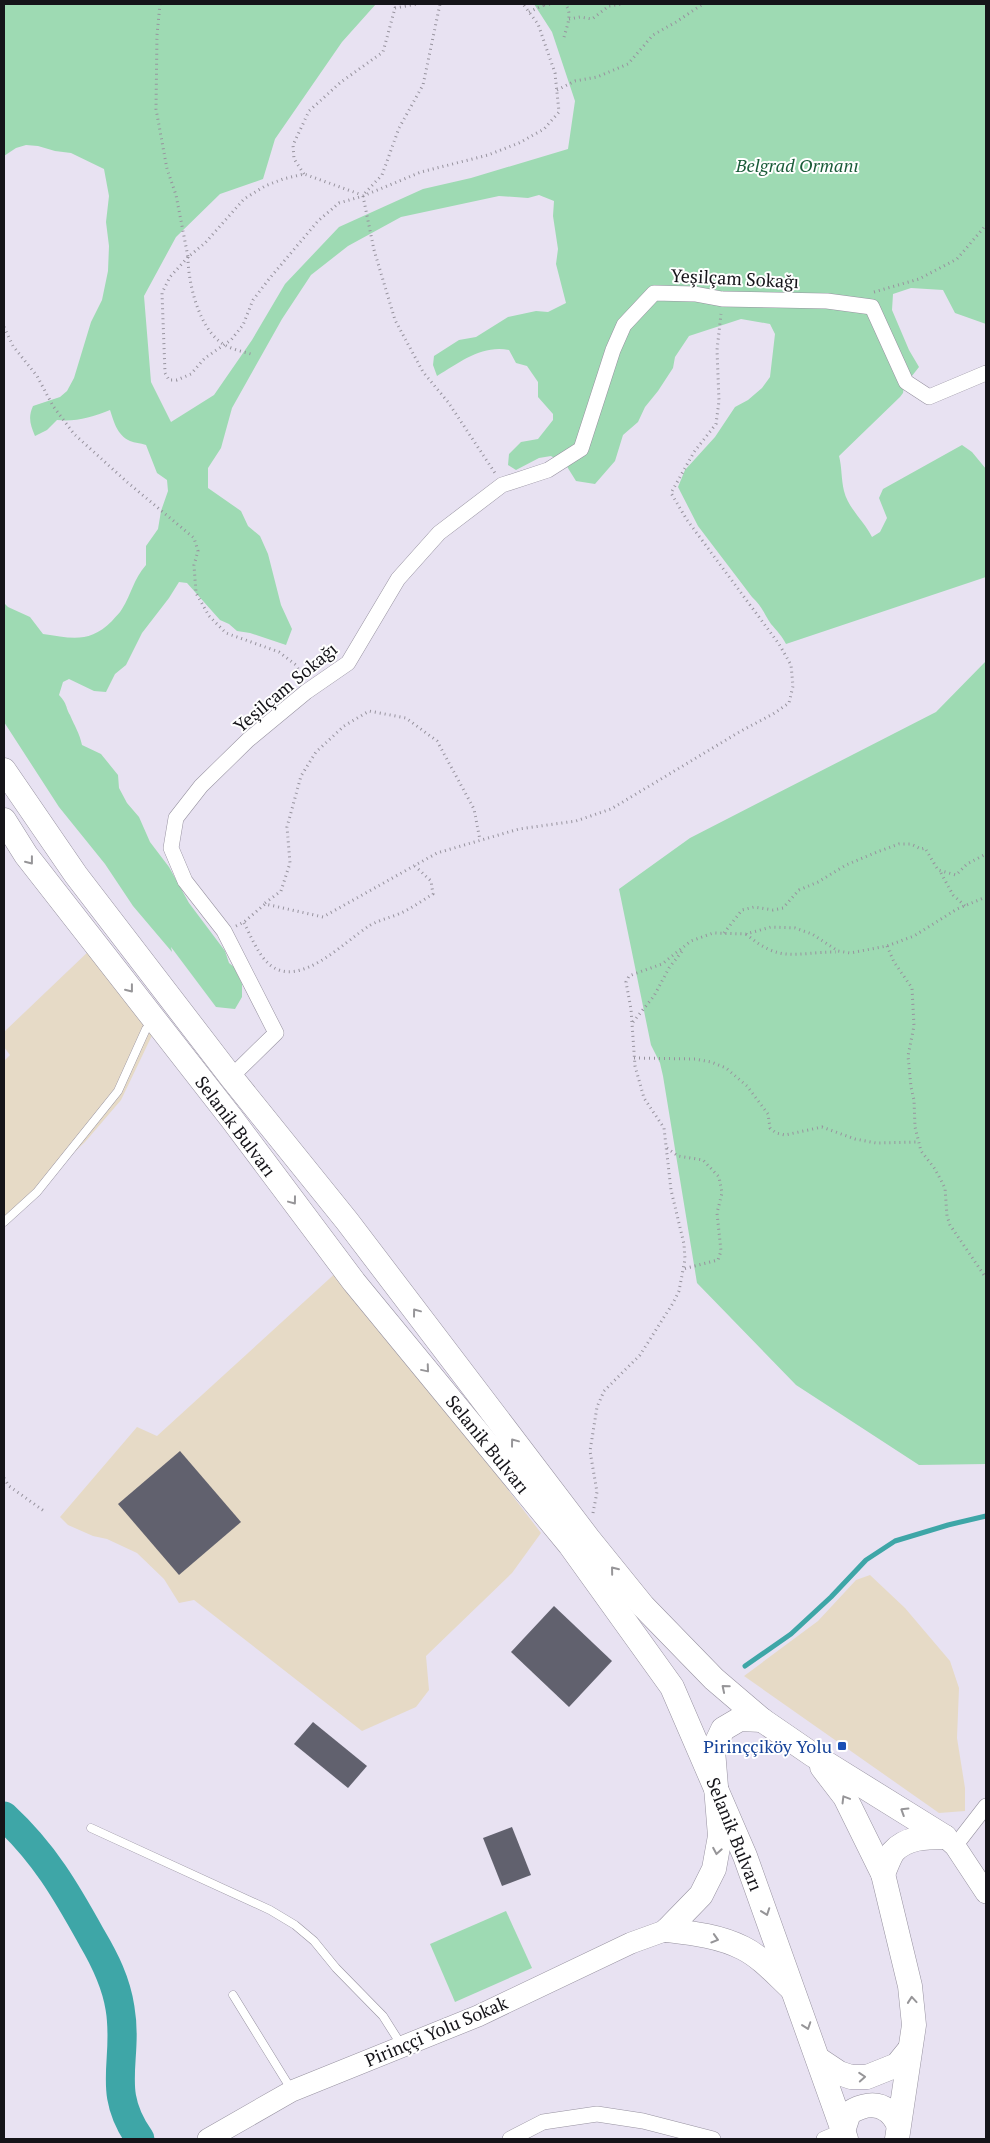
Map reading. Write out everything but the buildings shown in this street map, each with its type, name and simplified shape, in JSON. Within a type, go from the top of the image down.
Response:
[{"type":"main road","name":"Selanik Bulvarı","points":[[4,770],[76,875],[231,1077],[346,1221],[588,1538],[643,1606],[714,1679],[762,1720],[813,1755],[950,1842]]},
{"type":"main road","name":"Selanik Bulvarı","points":[[4,820],[26,855],[354,1282],[576,1553],[672,1687],[716,1785],[745,1856],[795,1992],[818,2059],[837,2136]]},
{"type":"main road","points":[[667,1930],[701,1895],[714,1869],[720,1836],[713,1750],[723,1729],[740,1718],[762,1720]]},
{"type":"main road","points":[[813,1755],[845,1797],[884,1874],[910,1986],[914,2025],[898,2132]]},
{"type":"main road","points":[[884,1874],[893,1852],[909,1840],[926,1837],[950,1842],[986,1893]]},
{"type":"main road","points":[[667,1930],[709,1936],[743,1948],[766,1964],[795,1992]]},
{"type":"main road","name":"Pirinççi Yolu Sokak","points":[[224,2134],[292,2091],[478,2016],[631,1943],[667,1930]]},
{"type":"main road","points":[[818,2059],[838,2073],[851,2077],[867,2077],[897,2065],[910,2049]]},
{"type":"main road","points":[[837,2136],[849,2113],[860,2106],[872,2105],[888,2110],[898,2132]]},
{"type":"street","name":"Yeşilçam Sokağı","points":[[231,1077],[276,1033],[224,931],[185,881],[171,848],[176,818],[201,786],[248,740],[310,689],[348,663],[398,579],[439,533],[502,485],[548,470],[581,449],[613,350],[624,325],[654,293],[695,294],[722,298],[828,301],[872,307]]},
{"type":"street","points":[[872,307],[906,382],[929,397],[986,373]]},
{"type":"street","points":[[950,1842],[986,1806]]},
{"type":"street","points":[[510,2139],[543,2122],[597,2114],[643,2122],[713,2139]]},
{"type":"lane","points":[[4,1222],[37,1192],[118,1091],[146,1029],[155,1021]]},
{"type":"lane","points":[[91,1828],[270,1910],[295,1925],[314,1941],[336,1968],[383,2016],[402,2046]]},
{"type":"lane","points":[[233,1995],[292,2091]]},
{"type":"path","points":[[160,4],[157,35],[156,109],[167,169],[176,195],[188,257],[188,275],[195,301],[207,326],[219,341],[234,349],[251,354]]},
{"type":"path","points":[[363,196],[304,174],[294,159],[292,146],[309,111],[341,82],[383,52],[395,6],[417,4]]},
{"type":"path","points":[[363,196],[382,175],[399,128],[423,85],[440,4]]},
{"type":"path","points":[[304,174],[265,186],[244,199],[205,243],[188,257],[170,277],[162,293],[165,373],[169,380],[177,380],[191,374],[206,358],[226,344],[243,324],[253,300],[269,279],[318,221],[339,203],[363,196],[421,172],[488,155],[519,143],[544,129],[559,112],[555,73],[538,24],[523,4]]},
{"type":"path","points":[[529,12],[546,4]]},
{"type":"path","points":[[541,6],[551,4]]},
{"type":"path","points":[[564,37],[569,19],[569,11],[565,4]]},
{"type":"path","points":[[569,19],[580,16],[592,18],[609,6],[623,4]]},
{"type":"path","points":[[557,90],[575,81],[614,72],[628,64],[653,35],[703,4]]},
{"type":"path","points":[[363,196],[374,250],[395,320],[423,372],[448,402],[502,485]]},
{"type":"path","points":[[872,307],[874,291],[919,278],[957,259],[986,225]]},
{"type":"path","points":[[265,904],[323,917],[437,853],[539,825],[576,822],[611,809],[740,731],[773,714],[789,702],[793,686],[791,665],[779,644],[687,520],[671,493],[694,452],[716,424],[719,401],[717,350],[722,298]]},
{"type":"path","points":[[4,327],[13,346],[36,376],[53,406],[74,434],[127,482],[194,538],[198,551],[194,565],[196,593],[210,616],[226,633],[279,652],[296,665],[310,689]]},
{"type":"path","points":[[224,931],[244,922],[281,891],[290,863],[287,827],[301,776],[316,752],[344,726],[369,712],[406,718],[437,741],[474,809],[480,840]]},
{"type":"path","points":[[724,933],[742,910],[754,906],[773,910],[783,908],[799,890],[818,882],[846,865],[899,844],[911,844],[921,849],[925,848],[953,895],[965,906]]},
{"type":"path","points":[[940,871],[956,875],[967,864],[986,854]]},
{"type":"path","points":[[244,922],[259,952],[270,965],[290,973],[307,969],[371,924],[402,913],[433,894],[431,881],[415,866]]},
{"type":"path","points":[[746,934],[760,946],[774,953],[790,955],[850,952],[887,946],[914,936],[965,906],[986,897]]},
{"type":"path","points":[[588,1538],[597,1492],[590,1451],[598,1407],[604,1391],[640,1355],[663,1319],[679,1291],[683,1269],[684,1244],[671,1190],[664,1128],[644,1098],[635,1066],[632,1023],[626,982],[629,976],[662,964],[702,936],[724,933],[746,934],[771,927],[795,928],[812,934],[838,952]]},
{"type":"path","points":[[632,1023],[659,989],[669,968],[686,946]]},
{"type":"path","points":[[887,946],[894,962],[912,988],[914,1026],[908,1056],[918,1142],[921,1152],[935,1169],[945,1188],[947,1216],[950,1226],[986,1278]]},
{"type":"path","points":[[634,1058],[695,1059],[711,1062],[726,1068],[747,1086],[768,1114],[770,1128],[776,1133],[785,1135],[810,1128],[822,1127],[855,1139],[876,1143],[918,1142]]},
{"type":"path","points":[[667,1148],[678,1156],[703,1160],[719,1177],[722,1186],[717,1213],[721,1251],[718,1260],[683,1269]]},
{"type":"path","points":[[4,1478],[9,1486],[44,1511]]},
{"type":"shaded area","points":[[91,949],[156,1027],[121,1100],[85,1142],[4,1220],[4,1061],[10,1055],[4,1047],[4,1032]]},
{"type":"shaded area","points":[[340,1269],[541,1533],[512,1573],[426,1656],[429,1690],[416,1707],[362,1731],[194,1600],[179,1603],[164,1579],[137,1553],[107,1539],[93,1536],[68,1525],[60,1517],[137,1427],[157,1436]]},
{"type":"shaded area","points":[[870,1575],[905,1608],[950,1661],[959,1688],[957,1738],[965,1788],[965,1811],[939,1813],[744,1676],[818,1621],[856,1580]]},
{"type":"green space","name":"Belgrad Ormanı","points":[[4,4],[376,4],[342,42],[275,139],[263,179],[220,194],[176,237],[144,296],[151,382],[171,422],[214,395],[252,340],[285,284],[339,227],[423,189],[471,178],[568,149],[575,101],[552,32],[534,4],[986,4],[986,324],[955,313],[943,290],[911,288],[893,294],[892,310],[909,350],[919,367],[904,386],[900,397],[839,456],[846,497],[872,537],[880,532],[887,518],[879,498],[883,489],[962,445],[972,452],[986,469],[986,577],[786,644],[698,526],[678,487],[685,470],[715,437],[735,407],[748,400],[762,388],[770,377],[775,334],[770,324],[741,319],[689,336],[675,357],[673,368],[645,407],[638,422],[623,435],[615,461],[595,484],[576,481],[566,465],[551,456],[539,458],[516,470],[508,465],[509,454],[521,442],[538,439],[553,420],[553,414],[538,397],[538,382],[527,366],[516,363],[509,350],[489,350],[463,360],[437,376],[433,365],[434,356],[459,340],[476,337],[508,317],[536,311],[548,312],[566,303],[556,264],[558,249],[553,216],[554,201],[539,195],[528,198],[499,196],[401,217],[348,246],[311,275],[282,319],[232,408],[221,448],[208,468],[208,488],[241,511],[248,526],[260,536],[268,554],[281,605],[292,629],[286,645],[250,633],[237,631],[229,624],[220,620],[187,583],[179,582],[142,633],[126,665],[115,674],[106,692],[94,691],[69,679],[63,682],[59,695],[65,703],[82,745],[101,754],[118,775],[119,788],[127,803],[139,817],[150,842],[169,867],[189,903],[225,951],[229,963],[234,967],[242,984],[242,997],[235,1009],[216,1007],[171,947],[172,952],[133,906],[105,864],[59,807],[4,722],[4,603],[8,607],[30,617],[43,634],[79,638],[104,628],[121,610],[138,576],[146,565],[146,546],[158,529],[161,511],[168,491],[167,480],[157,473],[146,445],[130,441],[122,435],[110,410],[84,418],[57,420],[47,430],[35,436],[32,428],[30,417],[33,406],[60,397],[67,391],[74,378],[91,322],[102,300],[108,271],[109,246],[106,222],[109,196],[104,169],[71,153],[26,145],[16,148],[4,156]]},
{"type":"green space","points":[[986,661],[986,1464],[919,1465],[796,1385],[697,1283],[663,1076],[660,1063],[651,1045],[619,889],[690,838],[936,712]]},
{"type":"green space","points":[[506,1911],[532,1968],[455,2002],[430,1944]]},
{"type":"waterway","points":[[745,1666],[791,1634],[831,1597],[866,1560],[895,1541],[986,1516]]},
{"type":"waterway","points":[[4,1816],[43,1858],[63,1888],[109,1971],[116,1989],[122,2027],[120,2075],[123,2105],[129,2121],[140,2139]]},
{"type":"place","name":"Pirinççiköy Yolu","points":[[842,1746]]}]
